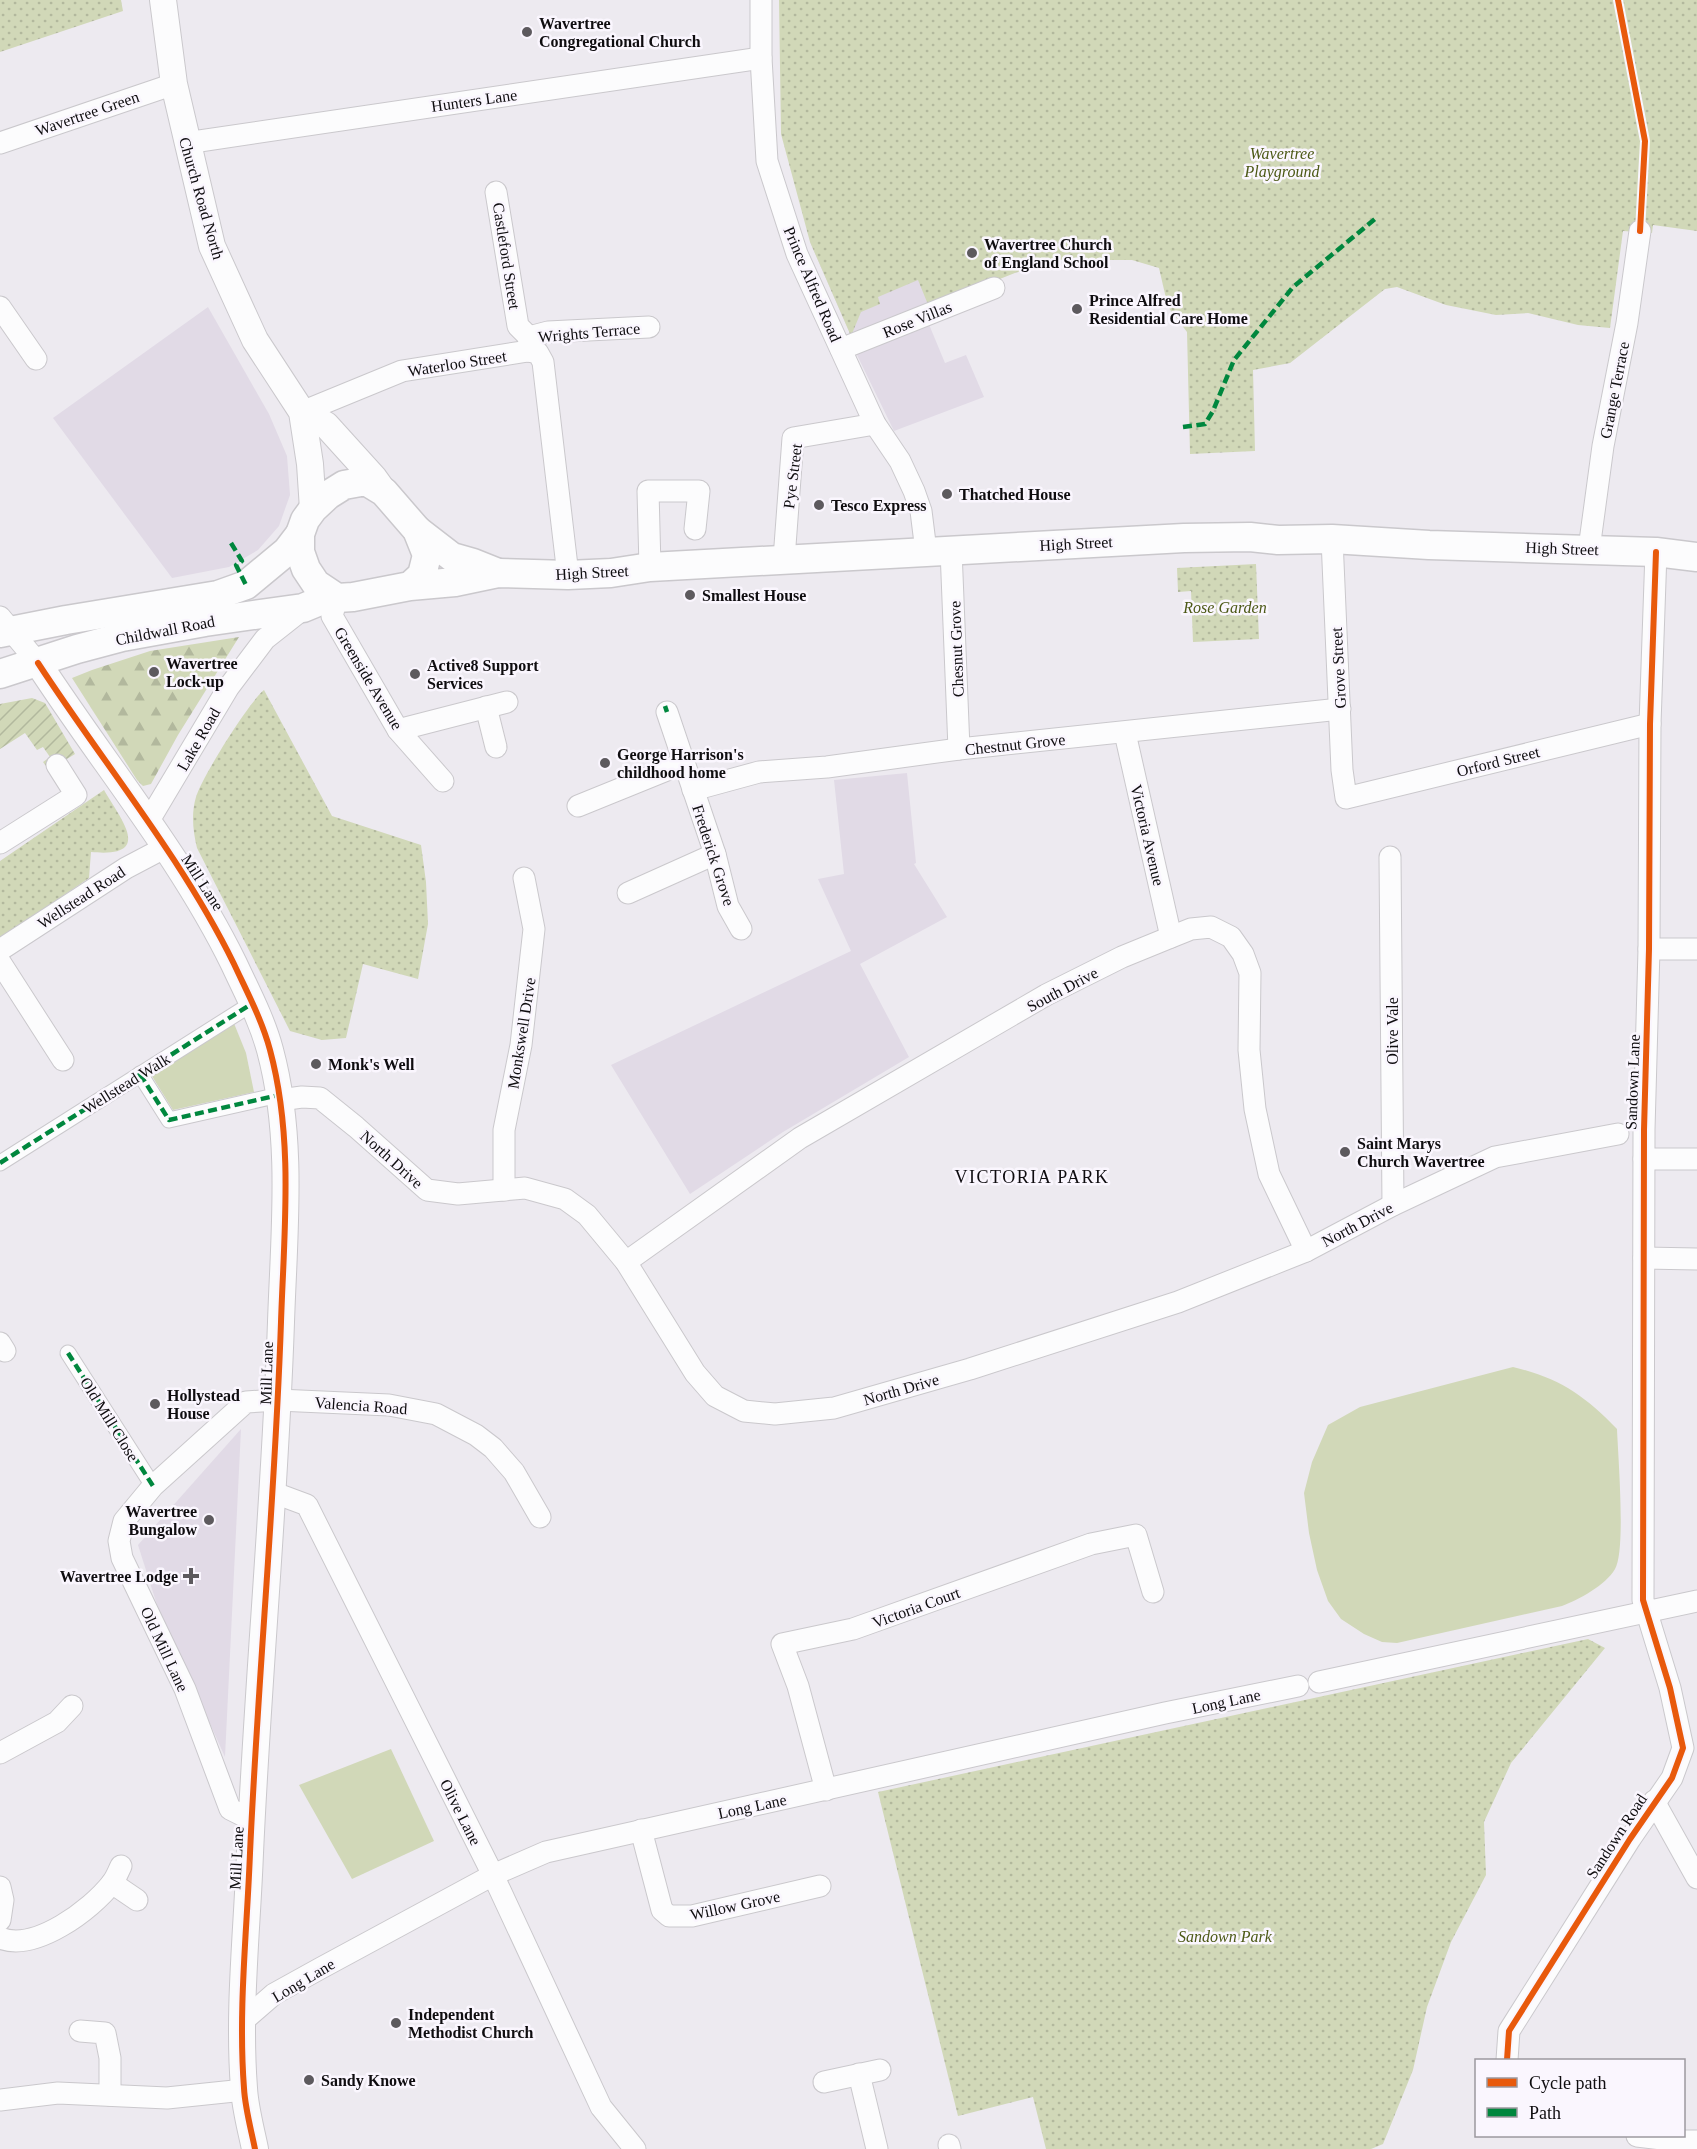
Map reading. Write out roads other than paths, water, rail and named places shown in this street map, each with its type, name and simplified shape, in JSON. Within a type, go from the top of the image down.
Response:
[{"type":"main road","points":[[366,481],[384,492],[417,530],[427,555],[422,575],[410,586],[353,597],[335,597],[316,584],[306,569],[300,552],[300,534],[304,520],[313,509],[328,495],[344,485],[366,481]]},
{"type":"main road","name":"High Street","points":[[417,530],[452,557],[498,573]]},
{"type":"main road","name":"Childwall Road","points":[[4,627],[66,620],[218,595],[246,585],[286,551],[300,534]]},
{"type":"main road","name":"High Street","points":[[410,586],[455,582],[498,573],[568,575],[611,573],[650,567],[1184,538],[1332,539],[1429,545],[1656,552],[1697,557]]},
{"type":"main road","name":"Childwall Road","points":[[0,674],[122,637],[303,608],[335,597]]},
{"type":"street","name":"Church Road North","points":[[163,0],[174,84],[212,246],[255,340],[302,412],[310,464],[313,509]]},
{"type":"street","name":"Prince Alfred Road","points":[[761,0],[761,58],[767,161],[797,254],[875,424],[900,461],[939,550]]},
{"type":"street","name":"Hunters Lane","points":[[186,143],[761,58]]},
{"type":"street","name":"Wavertree Green","points":[[0,143],[174,84]]},
{"type":"street","name":"Castleford Street","points":[[496,192],[518,326],[533,350]]},
{"type":"street","name":"Grange Terrace","points":[[1589,549],[1603,446],[1627,323],[1640,231]]},
{"type":"street","name":"Rose Villas","points":[[841,349],[994,288]]},
{"type":"street","points":[[0,307],[36,359]]},
{"type":"street","name":"Wrights Terrace","points":[[533,350],[548,332],[649,327]]},
{"type":"street","name":"Waterloo Street","points":[[302,412],[402,371],[533,350]]},
{"type":"street","points":[[533,350],[568,575]]},
{"type":"street","name":"Church Road North","points":[[302,412],[326,425],[384,492]]},
{"type":"street","name":"Pye Street","points":[[784,560],[793,438],[875,424]]},
{"type":"street","points":[[650,567],[648,491],[699,491],[695,529]]},
{"type":"street","name":"Grove Street","points":[[1332,539],[1342,770],[1346,798]]},
{"type":"street","name":"Chesnut Grove","points":[[939,550],[959,749]]},
{"type":"street","name":"Sandown Lane","points":[[1647,1612],[1643,1600],[1644,1159],[1649,949],[1650,724],[1656,552]]},
{"type":"street","name":"Greenside Avenue","points":[[335,597],[332,616],[399,730],[443,781]]},
{"type":"street","name":"Lake Road","points":[[148,822],[228,688],[265,639],[303,608]]},
{"type":"street","points":[[4,627],[38,663]]},
{"type":"street","name":"Mill Lane","points":[[38,663],[148,822],[213,922],[253,1003],[270,1049],[280,1097],[286,1177],[278,1400],[252,1820],[243,2021],[244,2091],[255,2149]]},
{"type":"street","points":[[399,730],[507,702]]},
{"type":"street","points":[[486,707],[496,747]]},
{"type":"street","name":"Chestnut Grove","points":[[693,790],[759,772],[1340,709]]},
{"type":"street","name":"Frederick Grove","points":[[667,712],[715,855],[728,906],[741,929]]},
{"type":"street","name":"Orford Street","points":[[1346,798],[1650,724]]},
{"type":"street","name":"Victoria Avenue","points":[[1125,733],[1172,937]]},
{"type":"street","points":[[578,806],[684,763]]},
{"type":"street","points":[[0,843],[76,795],[57,765]]},
{"type":"street","name":"Wellstead Road","points":[[0,950],[126,868],[164,848]]},
{"type":"street","points":[[628,893],[715,855]]},
{"type":"street","name":"Olive Vale","points":[[1390,857],[1393,1205]]},
{"type":"street","name":"Monkswell Drive","points":[[504,1190],[504,1130],[521,1046],[534,929],[524,878]]},
{"type":"street","name":"South Drive","points":[[626,1262],[807,1134],[1046,995],[1122,957],[1191,929],[1211,927],[1231,937],[1243,954],[1250,974],[1249,1050],[1255,1109],[1263,1149],[1269,1174],[1306,1251]]},
{"type":"street","points":[[1649,949],[1697,949]]},
{"type":"street","points":[[0,962],[63,1060]]},
{"type":"street","name":"Wellstead Walk","points":[[0,1163],[253,1003]]},
{"type":"street","points":[[140,1074],[169,1120],[280,1097]]},
{"type":"street","name":"North Drive","points":[[280,1097],[320,1098],[427,1190],[458,1194],[525,1188],[565,1199],[587,1215],[626,1262],[694,1373],[715,1396],[744,1411],[775,1414],[834,1408],[969,1369],[1178,1302],[1306,1251],[1393,1205],[1495,1157],[1618,1134]]},
{"type":"street","points":[[1644,1159],[1697,1159]]},
{"type":"street","points":[[1644,1258],[1697,1259]]},
{"type":"street","name":"Old Mill Close","points":[[68,1353],[153,1486]]},
{"type":"street","name":"Old Mill Lane","points":[[252,1820],[230,1809],[185,1689],[122,1558],[119,1541],[124,1521],[153,1486],[246,1402],[278,1400]]},
{"type":"street","name":"Valencia Road","points":[[278,1400],[402,1407],[436,1414],[457,1423],[493,1448],[514,1472],[540,1517]]},
{"type":"street","name":"Olive Lane","points":[[272,1492],[307,1505],[493,1875],[600,2107],[635,2149]]},
{"type":"street","name":"Victoria Court","points":[[826,1790],[798,1686],[782,1644],[853,1629],[1091,1544],[1136,1535],[1153,1592]]},
{"type":"street","points":[[1319,1682],[1697,1601]]},
{"type":"street","name":"Sandown Road","points":[[1507,2059],[1509,2031],[1690,1748],[1647,1612]]},
{"type":"street","name":"Long Lane","points":[[243,2021],[274,1994],[493,1875],[546,1852],[1165,1713],[1298,1686]]},
{"type":"street","points":[[0,1753],[57,1722],[72,1706]]},
{"type":"street","points":[[1654,1801],[1697,1878]]},
{"type":"street","name":"Willow Grove","points":[[641,1830],[662,1910],[669,1916],[692,1916],[820,1886]]},
{"type":"street","points":[[0,1938],[10,1942],[39,1938],[82,1912],[117,1874],[138,1900]]},
{"type":"street","points":[[0,1887],[3,1900],[0,1920]]},
{"type":"street","points":[[80,2031],[107,2025],[110,2095]]},
{"type":"street","points":[[824,2082],[880,2070]]},
{"type":"street","points":[[859,2074],[877,2149]]},
{"type":"street","points":[[0,2098],[58,2093],[167,2098],[244,2091]]},
{"type":"street","points":[[1645,2137],[1697,2141]]},
{"type":"place","name":"Wavertree Congregational Church","points":[[527,32]]},
{"type":"place","name":"Wavertree Church of England School","points":[[972,253]]},
{"type":"place","name":"Prince Alfred Residential Care Home","points":[[1077,309]]},
{"type":"place","name":"Thatched House","points":[[947,494]]},
{"type":"place","name":"Tesco Express","points":[[819,505]]},
{"type":"place","name":"Smallest House","points":[[690,595]]},
{"type":"place","name":"Wavertree Lock-up","points":[[154,672]]},
{"type":"place","name":"Active8 Support Services","points":[[415,674]]},
{"type":"place","name":"George Harrison's childhood home","points":[[605,763]]},
{"type":"place","name":"Monk's Well","points":[[316,1064]]},
{"type":"place","name":"Saint Marys Church Wavertree","points":[[1345,1152]]},
{"type":"place","name":"Hollystead House","points":[[155,1404]]},
{"type":"place","name":"Wavertree Bungalow","points":[[209,1520]]},
{"type":"place","name":"Wavertree Lodge","points":[[191,1576]]},
{"type":"place","name":"Independent Methodist Church","points":[[396,2023]]},
{"type":"place","name":"Sandy Knowe","points":[[309,2080]]},
{"type":"district","name":"VICTORIA PARK","points":[[1032,1177]]},
{"type":"park label","name":"Wavertree Playground","points":[[1282,162]]},
{"type":"park label","name":"Rose Garden","points":[[1225,607]]},
{"type":"park label","name":"Sandown Park","points":[[1225,1936]]}]
